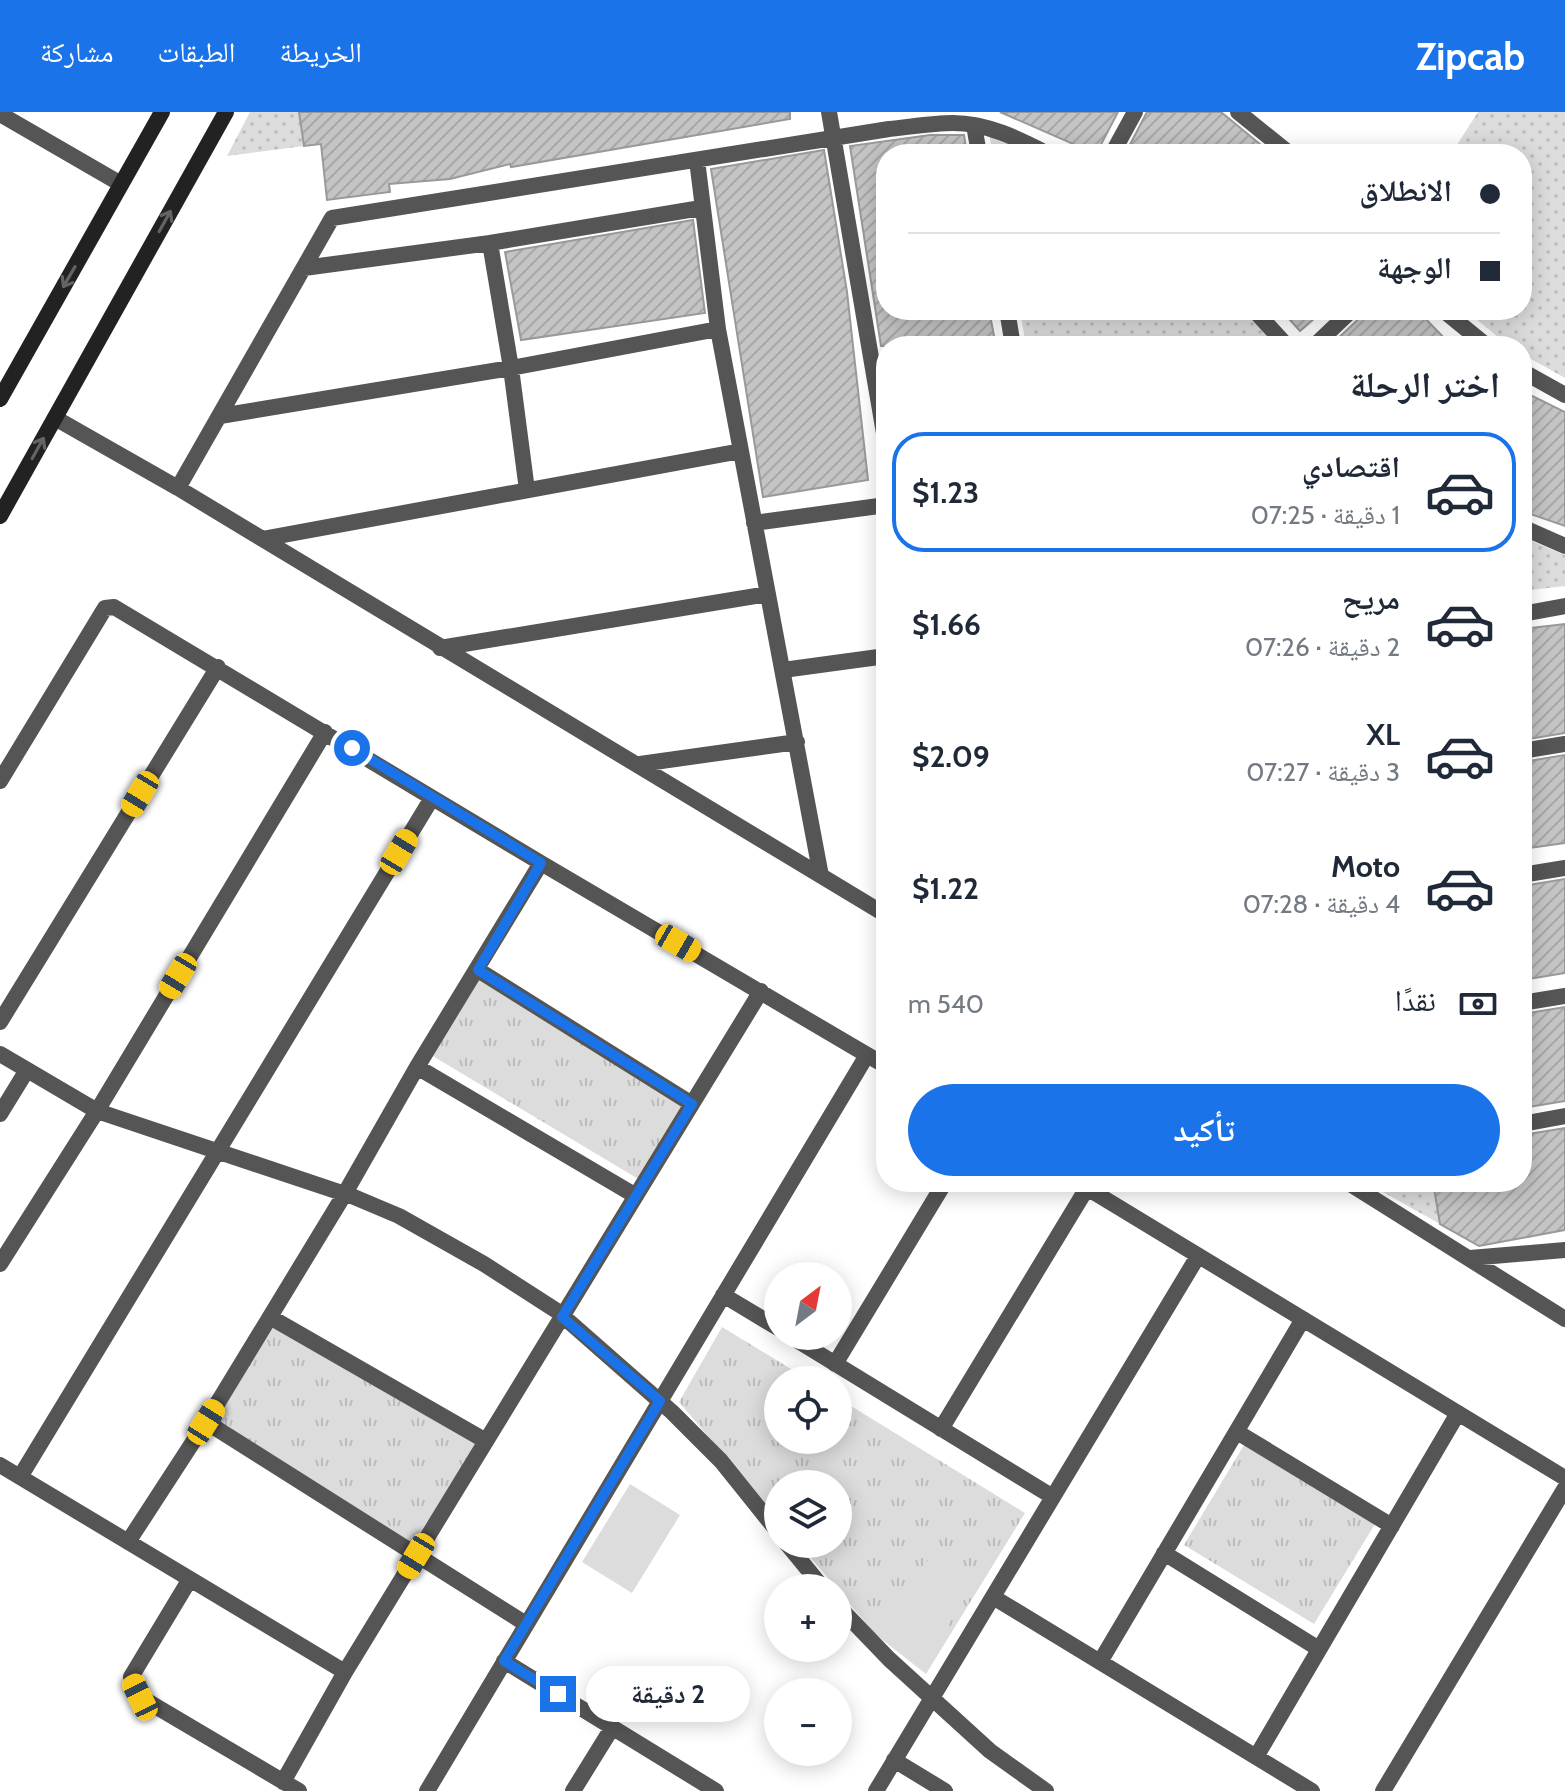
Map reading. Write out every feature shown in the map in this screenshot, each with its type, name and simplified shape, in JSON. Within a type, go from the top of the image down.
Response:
[{"type":"main road","points":[[0,399],[162,112]]},
{"type":"main road","points":[[0,516],[226,112]]},
{"type":"street","points":[[829,112],[876,387]]},
{"type":"street","points":[[1117,144],[1135,112]]},
{"type":"street","points":[[1238,112],[1278,144]]},
{"type":"street","points":[[0,114],[121,184]]},
{"type":"street","points":[[178,488],[332,218],[833,138],[952,123],[974,125],[1027,144]]},
{"type":"street","points":[[974,125],[977,144]]},
{"type":"street","points":[[697,160],[718,329],[821,876]]},
{"type":"street","points":[[304,268],[490,243],[701,208]]},
{"type":"street","points":[[490,243],[527,490]]},
{"type":"street","points":[[1263,320],[1278,336]]},
{"type":"street","points":[[1325,336],[1341,320]]},
{"type":"street","points":[[1455,320],[1475,336]]},
{"type":"street","points":[[220,416],[511,368],[718,329]]},
{"type":"street","points":[[1532,377],[1565,395]]},
{"type":"street","points":[[55,418],[640,764],[876,909]]},
{"type":"street","points":[[262,539],[741,451]]},
{"type":"street","points":[[754,523],[876,506]]},
{"type":"street","points":[[1532,531],[1565,546]]},
{"type":"street","points":[[440,648],[768,594]]},
{"type":"street","points":[[1532,612],[1565,606]]},
{"type":"street","points":[[0,781],[105,608],[114,607],[876,1060]]},
{"type":"street","points":[[783,670],[876,657]]},
{"type":"street","points":[[0,1022],[218,667]]},
{"type":"street","points":[[0,1264],[97,1111],[325,732]]},
{"type":"street","points":[[640,764],[797,742]]},
{"type":"street","points":[[1532,749],[1565,744]]},
{"type":"street","points":[[20,1477],[432,798]]},
{"type":"street","points":[[128,1542],[270,1317],[541,863]]},
{"type":"street","points":[[1532,873],[1565,868]]},
{"type":"street","points":[[478,970],[692,1104]]},
{"type":"street","points":[[283,1782],[345,1672],[761,991]]},
{"type":"street","points":[[1532,1001],[1565,996]]},
{"type":"street","points":[[0,1054],[97,1111],[354,1197],[399,1216],[443,1240],[557,1311],[660,1401],[721,1461],[764,1515]]},
{"type":"street","points":[[427,1791],[867,1055]]},
{"type":"street","points":[[417,1067],[636,1196]]},
{"type":"street","points":[[0,1114],[27,1070]]},
{"type":"street","points":[[1532,1122],[1565,1116]]},
{"type":"street","points":[[835,1364],[939,1192]]},
{"type":"street","points":[[941,1429],[1078,1192]]},
{"type":"street","points":[[1093,1192],[1565,1478]]},
{"type":"street","points":[[1363,1192],[1565,1319]]},
{"type":"street","points":[[1470,1258],[1565,1250]]},
{"type":"street","points":[[876,1791],[1198,1256]]},
{"type":"street","points":[[723,1295],[764,1320]]},
{"type":"street","points":[[270,1317],[486,1441]]},
{"type":"street","points":[[1100,1662],[1303,1319]]},
{"type":"street","points":[[812,1350],[1053,1497]]},
{"type":"street","points":[[1256,1757],[1458,1413]]},
{"type":"street","points":[[206,1422],[526,1624]]},
{"type":"street","points":[[1237,1432],[1392,1526]]},
{"type":"street","points":[[0,1465],[345,1672]]},
{"type":"street","points":[[1383,1791],[1565,1488]]},
{"type":"street","points":[[1164,1553],[1319,1649]]},
{"type":"street","points":[[798,1558],[812,1574]]},
{"type":"street","points":[[190,1579],[131,1677],[140,1697],[299,1791]]},
{"type":"street","points":[[993,1597],[1312,1791]]},
{"type":"street","points":[[852,1620],[990,1751],[1046,1791]]},
{"type":"street","points":[[504,1661],[716,1791]]},
{"type":"street","points":[[573,1791],[612,1728]]},
{"type":"street","points":[[894,1760],[945,1791]]},
{"type":"green space","points":[[250,112],[299,112],[304,146],[227,156]]},
{"type":"green space","points":[[1478,112],[1565,112],[1565,378],[1532,360],[1532,336],[1497,336],[1477,320],[1532,320],[1532,144],[1457,144]]},
{"type":"green space","points":[[989,134],[1022,144],[991,144]]},
{"type":"green space","points":[[1022,320],[1264,320],[1278,336],[1024,336]]},
{"type":"green space","points":[[1532,541],[1565,555],[1565,586],[1532,590]]},
{"type":"green space","points":[[478,970],[692,1104],[645,1183],[426,1052]]},
{"type":"green space","points":[[1383,1192],[1435,1192],[1440,1224]]},
{"type":"green space","points":[[270,1317],[487,1450],[422,1555],[206,1422]]},
{"type":"green space","points":[[722,1327],[786,1366],[764,1366],[764,1454],[852,1454],[852,1407],[1025,1513],[926,1674],[875,1634],[852,1607],[852,1574],[824,1574],[811,1558],[852,1558],[852,1470],[764,1470],[764,1502],[679,1402]]},
{"type":"green space","points":[[1244,1445],[1375,1524],[1314,1624],[1184,1545]]},
{"type":"green space","points":[[630,1484],[680,1515],[632,1593],[582,1562]]},
{"type":"green space","points":[[931,1555],[974,1582],[925,1661],[881,1634]]},
{"type":"building","points":[[299,112],[790,112],[790,119],[511,167],[510,164],[450,179],[389,184],[390,192],[327,200],[321,144],[304,146]]},
{"type":"building","points":[[1000,112],[1118,112],[1101,144],[1073,144]]},
{"type":"building","points":[[1147,112],[1221,112],[1260,144],[1130,144]]},
{"type":"building","points":[[930,135],[964,135],[965,144],[876,144],[876,314],[850,146]]},
{"type":"building","points":[[824,150],[847,292],[868,480],[763,497],[711,169]]},
{"type":"building","points":[[693,220],[705,313],[521,340],[505,252]]},
{"type":"building","points":[[877,320],[991,320],[994,336],[879,336]]},
{"type":"building","points":[[1290,320],[1313,320],[1300,331]]},
{"type":"building","points":[[1357,320],[1427,320],[1442,336],[1341,336]]},
{"type":"building","points":[[1532,396],[1565,412],[1565,526],[1532,514]]},
{"type":"building","points":[[1565,624],[1565,733],[1532,738],[1532,628]]},
{"type":"building","points":[[1565,755],[1565,843],[1532,848],[1532,760]]},
{"type":"building","points":[[1565,879],[1565,973],[1532,978],[1532,884]]},
{"type":"building","points":[[1565,1007],[1565,1101],[1532,1106],[1532,1012]]},
{"type":"building","points":[[1565,1128],[1565,1230],[1479,1246],[1440,1224],[1435,1192],[1532,1192],[1532,1133]]},
{"type":"route","points":[[352,748],[541,863],[478,970],[692,1104],[562,1317],[660,1401],[504,1661],[558,1694]]}]
